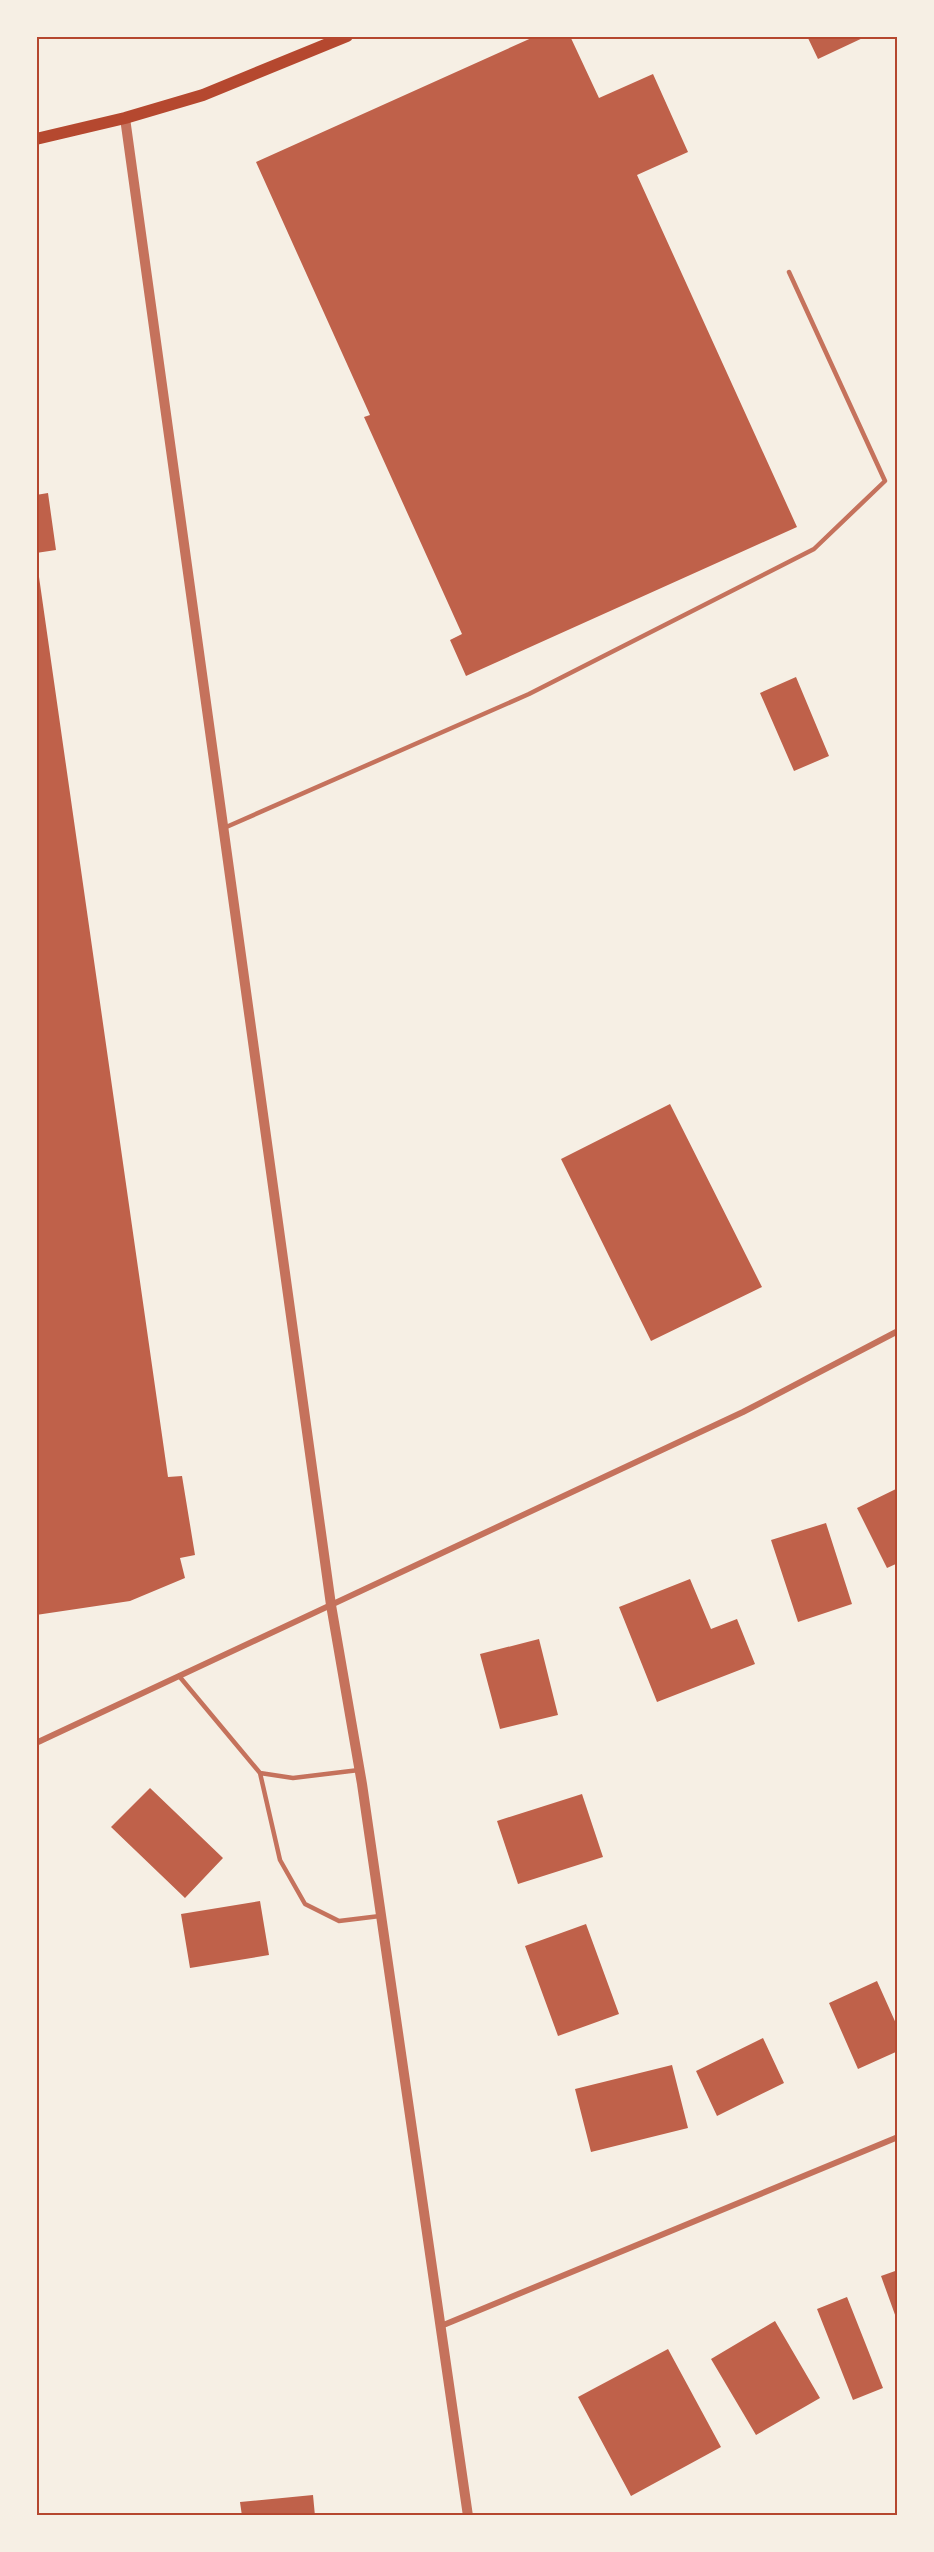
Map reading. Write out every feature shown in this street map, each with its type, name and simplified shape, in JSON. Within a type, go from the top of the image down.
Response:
[{"type":"main road","points":[[36,139],[125,118],[203,95],[347,36]]},
{"type":"street","points":[[125,118],[331,1605],[381,1916],[468,2516]]},
{"type":"street","points":[[36,1743],[743,1412],[898,1331]]},
{"type":"street","points":[[441,2326],[898,2137]]},
{"type":"lane","points":[[224,828],[529,694],[814,549],[885,481],[789,272]]},
{"type":"lane","points":[[179,1676],[260,1773],[280,1860],[305,1904],[339,1921],[381,1916]]},
{"type":"lane","points":[[260,1773],[293,1778],[359,1770]]},
{"type":"building","points":[[536,36],[570,36],[599,98],[653,74],[688,152],[637,175],[797,527],[466,676],[450,640],[462,634],[364,417],[370,415],[256,162]]},
{"type":"building","points":[[807,36],[867,36],[818,59]]},
{"type":"building","points":[[48,493],[56,550],[36,553],[36,495]]},
{"type":"building","points":[[36,556],[168,1477],[182,1476],[195,1555],[180,1558],[185,1578],[130,1601],[36,1615]]},
{"type":"building","points":[[796,677],[829,756],[794,771],[760,693]]},
{"type":"building","points":[[670,1104],[762,1287],[651,1341],[561,1159]]},
{"type":"building","points":[[898,1488],[898,1563],[887,1568],[857,1508]]},
{"type":"building","points":[[826,1523],[852,1604],[798,1622],[771,1540]]},
{"type":"building","points":[[690,1579],[711,1629],[737,1619],[755,1664],[657,1702],[619,1607]]},
{"type":"building","points":[[539,1639],[558,1715],[500,1729],[480,1654]]},
{"type":"building","points":[[150,1788],[223,1858],[185,1898],[111,1827]]},
{"type":"building","points":[[582,1794],[603,1857],[518,1884],[497,1821]]},
{"type":"building","points":[[260,1901],[269,1955],[190,1968],[181,1914]]},
{"type":"building","points":[[586,1924],[619,2014],[558,2036],[525,1946]]},
{"type":"building","points":[[877,1981],[898,2028],[898,2051],[858,2069],[829,2003]]},
{"type":"building","points":[[763,2038],[784,2083],[717,2116],[696,2071]]},
{"type":"building","points":[[672,2065],[688,2128],[591,2152],[575,2089]]},
{"type":"building","points":[[898,2270],[898,2323],[881,2276]]},
{"type":"building","points":[[847,2297],[883,2388],[853,2400],[817,2309]]},
{"type":"building","points":[[775,2321],[820,2398],[756,2435],[711,2359]]},
{"type":"building","points":[[668,2349],[721,2447],[631,2496],[578,2397]]},
{"type":"building","points":[[313,2495],[315,2516],[242,2516],[240,2502]]}]
